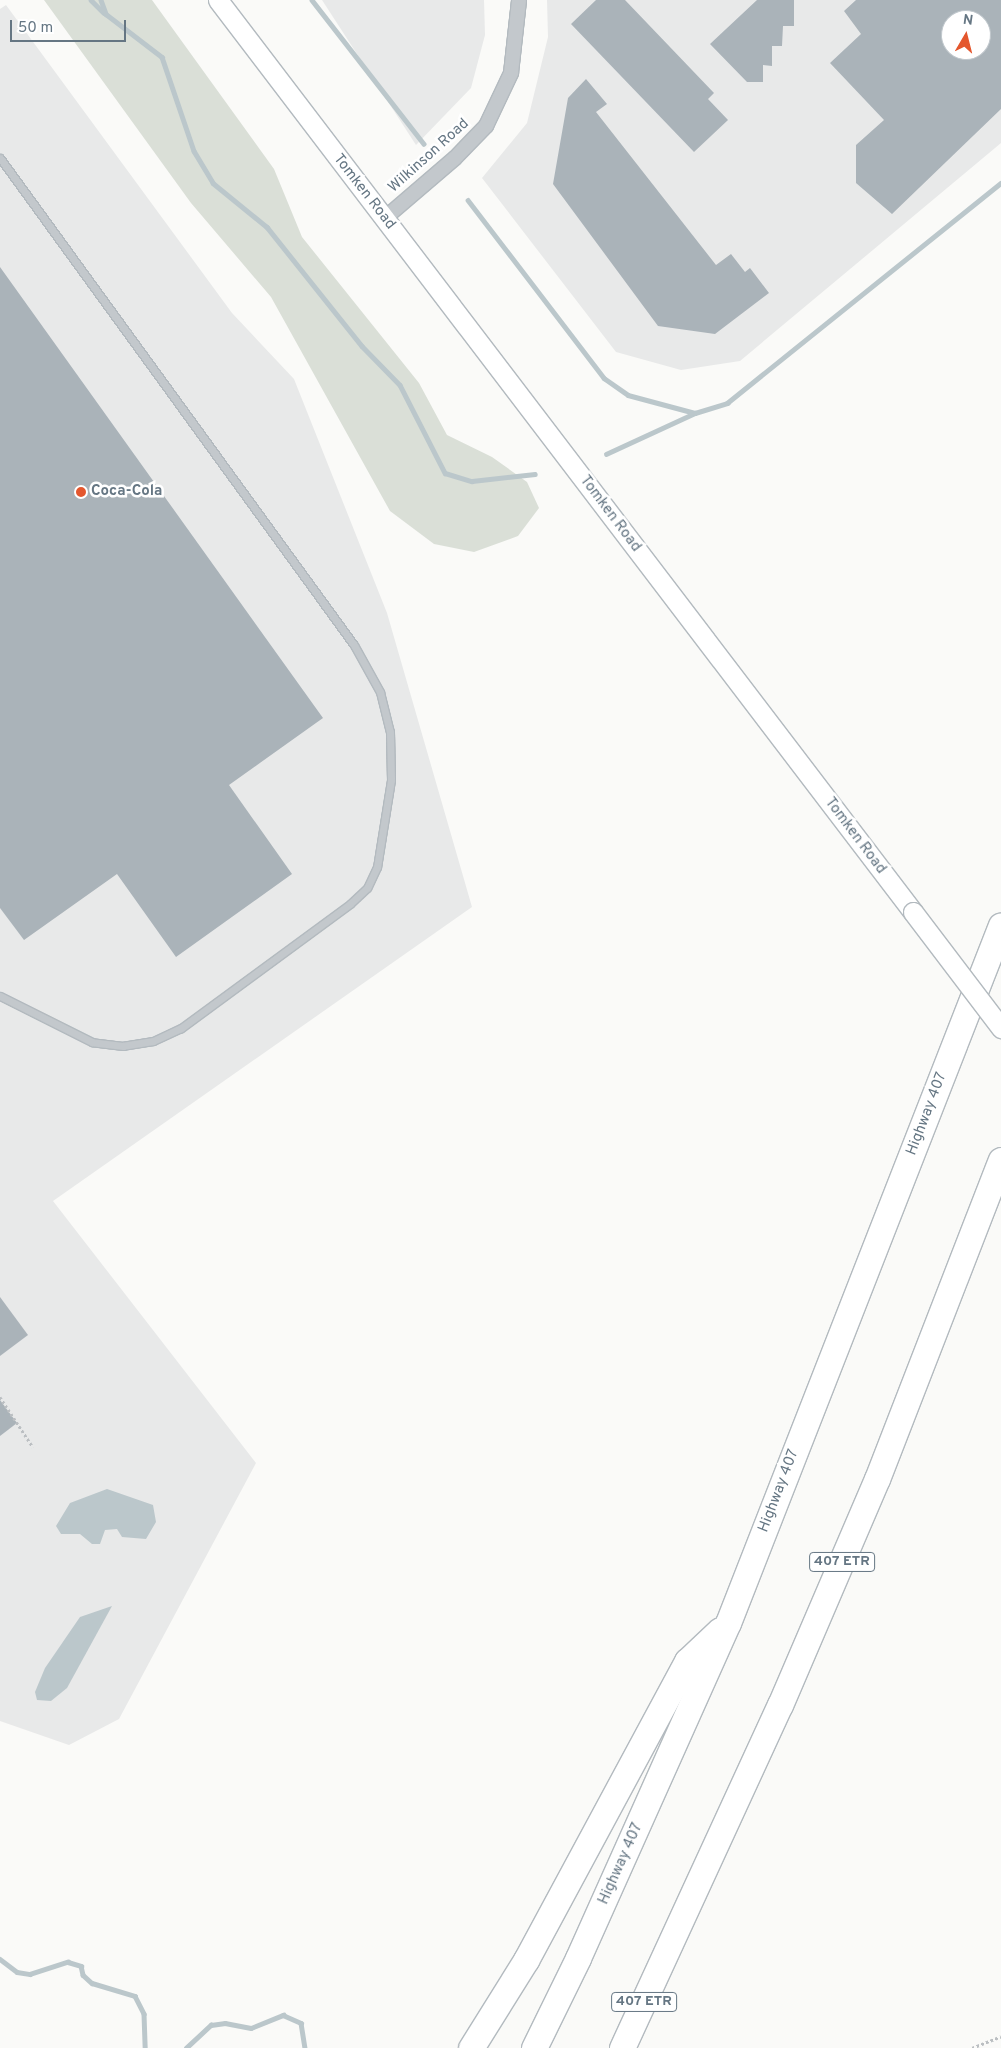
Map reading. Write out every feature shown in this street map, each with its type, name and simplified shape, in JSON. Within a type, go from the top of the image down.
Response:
[{"type":"highway","name":"Highway 407","points":[[534,2048],[578,1958],[728,1623],[1001,925]]},
{"type":"highway","name":"407 ETR","points":[[622,2048],[772,1723],[842,1560],[1001,1160]]},
{"type":"highway","points":[[471,2048],[526,1960],[687,1661],[728,1623]]},
{"type":"main road","name":"Tomken Road","points":[[218,0],[1001,1028]]},
{"type":"street","name":"Wilkinson Road","points":[[385,218],[456,158],[486,126],[511,73],[519,0]]},
{"type":"lane","points":[[0,158],[354,645],[380,692],[390,732],[391,780],[377,867],[367,888],[350,904],[181,1028],[153,1041],[123,1046],[92,1042],[0,996]]},
{"type":"path","points":[[0,1397],[34,1447]]},
{"type":"path","points":[[972,2048],[1001,2036]]},
{"type":"shaded area","points":[[44,0],[152,0],[274,169],[302,237],[419,383],[447,435],[492,457],[527,482],[539,508],[518,536],[474,552],[434,544],[390,511],[271,297],[191,203]]},
{"type":"shaded area","points":[[322,0],[484,0],[485,35],[471,88],[416,145]]},
{"type":"shaded area","points":[[547,0],[1001,0],[1001,143],[740,361],[681,370],[616,352],[482,178],[527,123],[548,37]]},
{"type":"shaded area","points":[[6,5],[232,313],[294,379],[387,613],[472,907],[53,1201],[256,1463],[119,1719],[69,1745],[0,1721],[0,9]]},
{"type":"shaded area","points":[[107,1489],[153,1505],[156,1522],[146,1539],[122,1537],[117,1529],[105,1530],[100,1544],[92,1544],[80,1534],[61,1534],[56,1526],[70,1503]]},
{"type":"shaded area","points":[[112,1606],[67,1688],[51,1701],[37,1700],[35,1692],[45,1668],[80,1617]]},
{"type":"building","points":[[596,0],[625,0],[714,93],[708,99],[728,120],[694,152],[571,24]]},
{"type":"building","points":[[757,0],[794,0],[794,26],[783,26],[782,46],[772,46],[772,66],[763,65],[763,82],[747,82],[710,44]]},
{"type":"building","points":[[856,0],[1001,0],[1001,109],[892,214],[856,183],[856,145],[884,120],[830,63],[861,34],[844,11]]},
{"type":"building","points":[[586,79],[607,104],[596,112],[716,265],[731,254],[745,272],[750,268],[769,293],[715,334],[658,326],[553,184],[568,98]]},
{"type":"building","name":"Coca-Cola","points":[[0,267],[323,718],[229,785],[292,874],[176,957],[117,874],[24,940],[0,908]]},
{"type":"building","points":[[0,1297],[28,1335],[0,1356]]},
{"type":"building","points":[[0,1400],[17,1423],[0,1436]]},
{"type":"waterway","points":[[91,0],[104,13]]},
{"type":"waterway","points":[[101,0],[106,14],[162,57],[194,151],[213,183],[267,227],[362,346],[400,385],[445,473],[472,481],[535,474]]},
{"type":"waterway","points":[[312,0],[424,144]]},
{"type":"waterway","points":[[606,454],[695,413],[727,403],[1001,183]]},
{"type":"waterway","points":[[468,200],[604,378],[628,395],[695,413]]},
{"type":"waterway","points":[[0,1959],[17,1972],[30,1974],[68,1962],[81,1966],[83,1975],[92,1983],[135,1996],[144,2014],[145,2048]]},
{"type":"waterway","points":[[186,2048],[211,2025],[225,2023],[251,2028],[283,2015],[301,2023],[305,2048]]},
{"type":"place","name":"Coca-Cola","points":[[81,492]]}]
